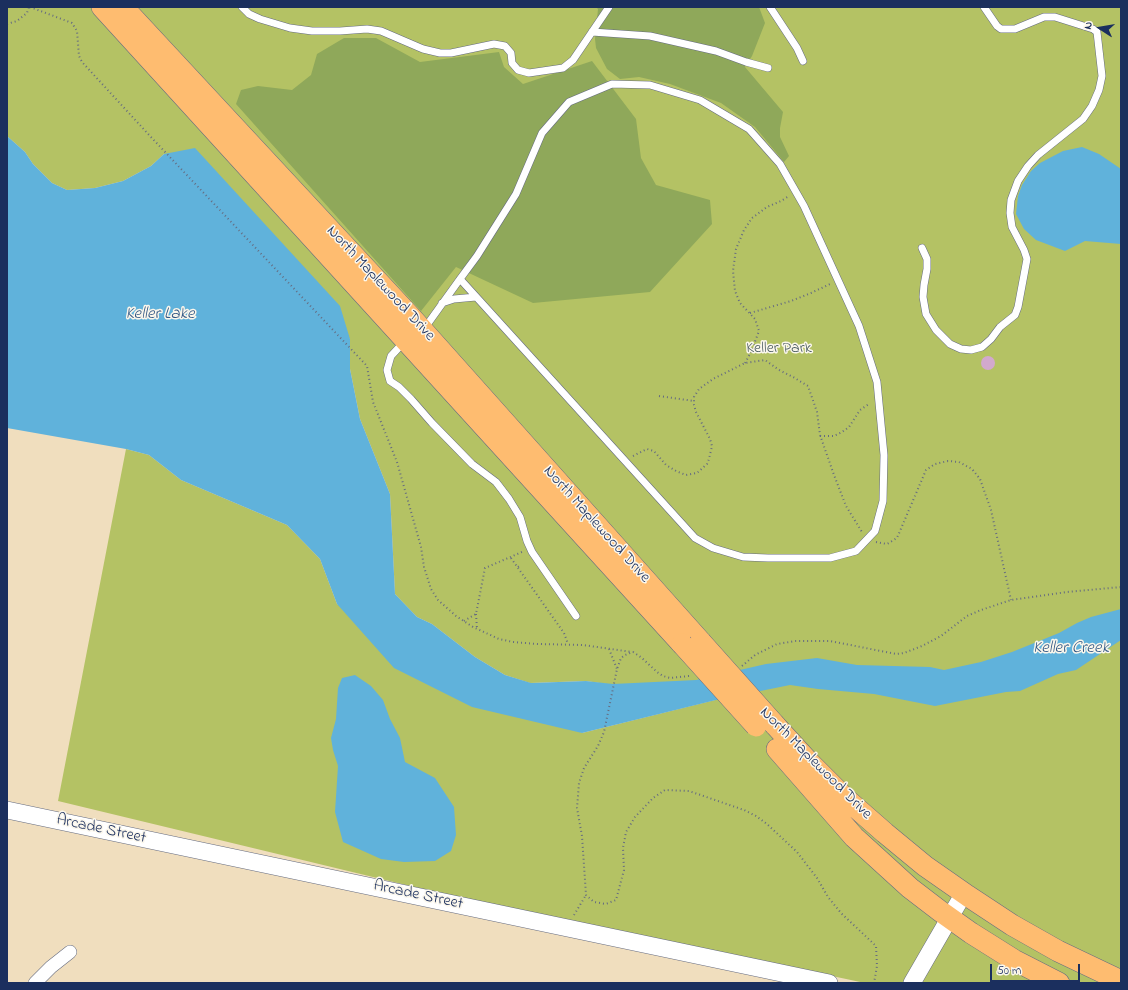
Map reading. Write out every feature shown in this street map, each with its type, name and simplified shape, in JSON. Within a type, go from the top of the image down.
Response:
[{"type":"main road","name":"North Maplewood Drive","points":[[102,7],[414,335]]},
{"type":"main road","name":"North Maplewood Drive","points":[[123,7],[414,335],[766,726],[854,836],[910,888],[949,918],[1014,960],[1059,983]]},
{"type":"main road","name":"North Maplewood Drive","points":[[766,726],[808,761],[845,798],[884,833],[964,893],[1058,951],[1121,981]]},
{"type":"street","name":"Arcade Street","points":[[7,810],[829,983]]},
{"type":"street","points":[[912,983],[964,893]]},
{"type":"street","points":[[34,983],[70,952]]},
{"type":"lane","points":[[242,7],[249,14],[260,19],[290,28],[312,31],[367,29],[381,31],[410,44],[440,53],[451,53],[494,44],[505,46],[511,53],[512,63],[518,70],[529,73],[563,68],[573,60],[609,7]]},
{"type":"lane","points":[[770,7],[797,48],[803,61]]},
{"type":"lane","points":[[922,248],[927,258],[923,298],[926,314],[936,330],[950,344],[961,349],[972,350],[982,347],[991,339],[1000,327],[1015,315],[1018,307],[1027,259],[1012,227],[1010,213],[1011,200],[1018,181],[1038,154],[1083,119],[1092,106],[1099,90],[1102,76],[1097,32],[1055,17],[1039,18],[1025,26],[1015,29],[1001,29],[996,26],[984,7]]},
{"type":"lane","points":[[592,32],[650,36],[716,51],[768,68]]},
{"type":"lane","points":[[460,280],[695,538],[713,548],[743,557],[830,558],[856,551],[875,531],[883,501],[884,455],[877,382],[859,326],[804,206],[780,164],[749,129],[700,100],[650,85],[612,84],[568,102],[542,133],[516,194],[460,280],[442,304],[414,335],[391,356],[387,370],[390,381],[399,387],[411,399],[472,464],[496,482],[520,517],[527,541],[531,548],[576,616]]},
{"type":"lane","points":[[442,304],[458,298],[476,297]]},
{"type":"path","points":[[7,24],[17,21],[27,13],[29,7],[72,23],[78,31],[79,56],[82,62],[367,366],[373,402],[397,462],[432,589],[438,600],[456,616],[499,640],[568,644],[633,652],[663,676],[670,678],[693,675]]},
{"type":"path","points":[[624,459],[638,455],[647,449],[654,451],[666,465],[676,471],[686,474],[697,473],[704,467],[709,459],[712,446],[696,412],[694,397],[699,389],[713,379],[745,363],[759,331],[755,320],[740,303],[734,291],[734,261],[739,240],[748,224],[757,214],[796,192]]},
{"type":"path","points":[[750,313],[806,295],[838,280]]},
{"type":"path","points":[[659,396],[694,401]]},
{"type":"path","points":[[820,436],[834,436],[842,432],[849,427],[860,410],[879,400]]},
{"type":"path","points":[[477,629],[476,614],[485,568],[531,548]]},
{"type":"path","points":[[511,558],[564,633],[568,644]]},
{"type":"path","points":[[518,567],[522,565]]},
{"type":"path","points":[[741,667],[755,655],[777,644],[796,641],[830,641],[896,654],[904,653],[941,636],[967,616],[1011,600],[1067,592],[1121,587]]},
{"type":"path","points":[[464,621],[476,614]]},
{"type":"path","points":[[609,649],[617,669]]},
{"type":"path","points":[[572,918],[586,895],[582,836],[577,808],[579,783],[584,768],[598,746],[604,732],[617,669],[621,658],[624,654],[633,652]]},
{"type":"path","points":[[586,895],[594,902],[606,904],[616,900],[624,870],[623,848],[626,832],[641,808],[665,790],[689,791],[744,810],[756,816],[767,824],[797,852],[841,913],[876,946],[877,966],[874,983]]},
{"type":"green space","name":"Keller Park","points":[[7,7],[1121,7],[1121,983],[865,983],[431,891],[58,801],[126,449],[149,455],[181,480],[287,525],[320,559],[337,604],[582,733],[715,700],[586,681],[530,683],[505,675],[475,657],[432,624],[417,617],[395,594],[390,494],[360,419],[350,369],[350,339],[164,154],[151,166],[123,181],[95,188],[67,190],[52,183],[33,164],[25,152],[7,136]]},
{"type":"green space","points":[[596,7],[759,7],[765,23],[752,56],[745,67],[783,112],[780,137],[789,156],[784,162],[755,127],[721,103],[670,84],[639,77],[620,79],[607,69],[596,48],[595,39],[598,9]]},
{"type":"green space","points":[[344,38],[376,38],[420,62],[499,52],[504,67],[523,84],[592,61],[636,119],[641,158],[656,185],[710,200],[712,224],[650,292],[533,303],[456,267],[421,311],[236,104],[241,90],[258,86],[292,90],[311,75],[317,54]]},
{"type":"water","name":"Keller Lake","points":[[7,136],[25,152],[33,164],[52,183],[67,190],[95,188],[123,181],[151,166],[164,154],[195,148],[340,306],[350,339],[350,369],[360,419],[390,494],[395,594],[417,617],[432,624],[475,657],[505,675],[531,683],[586,681],[613,684],[696,680],[766,664],[817,658],[857,665],[930,667],[944,670],[981,662],[1012,652],[1059,633],[1091,617],[1121,609],[1121,640],[1076,670],[1058,674],[1020,691],[1006,692],[935,706],[874,694],[790,685],[716,700],[582,733],[472,707],[394,668],[337,604],[320,559],[287,525],[181,480],[149,455],[126,449],[7,428]]},
{"type":"water","points":[[1082,147],[1099,154],[1121,169],[1121,244],[1085,241],[1065,251],[1036,240],[1024,229],[1016,214],[1018,196],[1022,185],[1031,171],[1040,163],[1063,151]]},
{"type":"water","points":[[355,675],[371,686],[383,700],[390,719],[400,738],[405,762],[435,778],[454,807],[456,835],[451,851],[435,861],[404,862],[381,859],[343,842],[335,812],[338,766],[331,738],[336,719],[338,688],[342,678]]},
{"type":"building","points":[[988,356],[993,358],[995,363],[993,368],[988,370],[983,368],[981,363],[983,358]]},
{"type":"water label","name":"Keller Creek","points":[[1071,649]]}]
